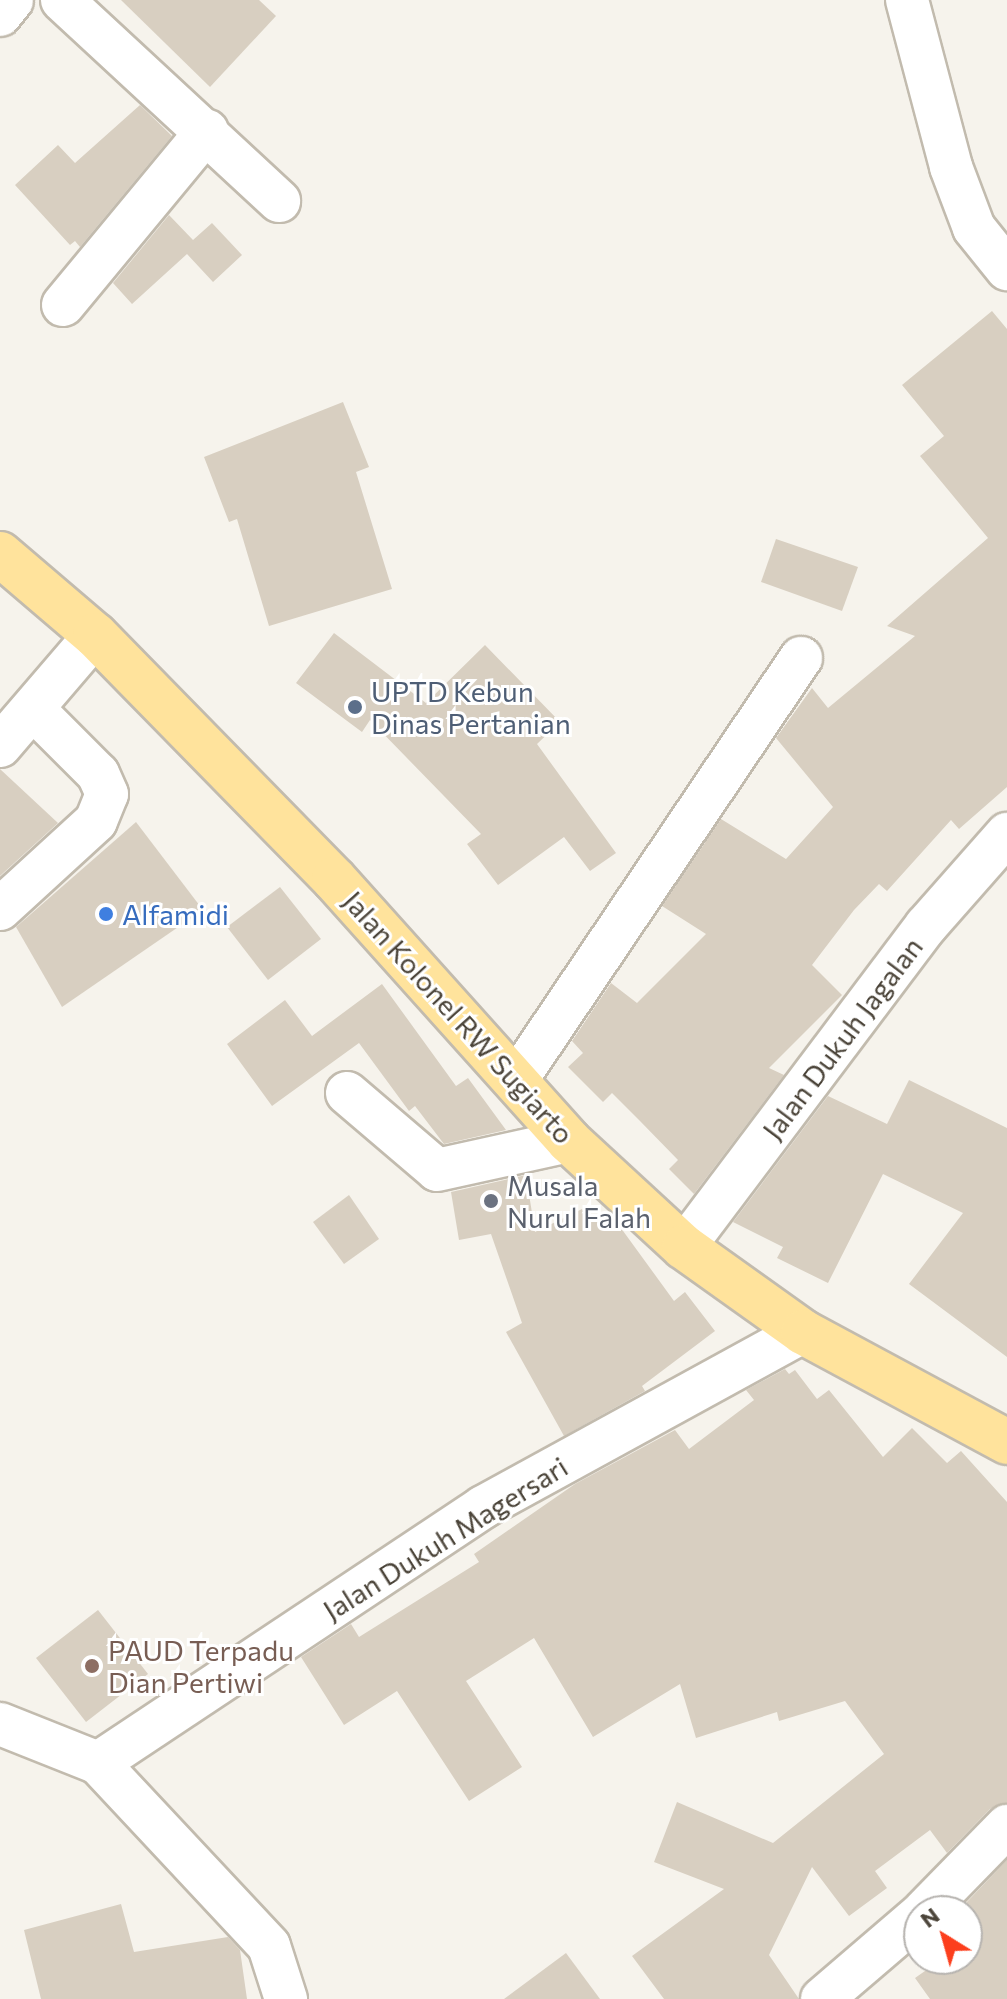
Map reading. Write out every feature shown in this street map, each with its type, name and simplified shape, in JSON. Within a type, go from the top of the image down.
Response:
[{"type":"main road","name":"Jalan Kolonel RW Sugiarto","points":[[0,554],[95,635],[334,879],[517,1079],[569,1141],[684,1247],[803,1332],[1006,1440]]},
{"type":"street","points":[[0,15],[12,0]]},
{"type":"street","points":[[62,0],[207,131],[279,201]]},
{"type":"street","points":[[907,0],[951,167],[974,228],[1007,269]]},
{"type":"street","points":[[63,305],[207,131]]},
{"type":"street","points":[[0,746],[95,635]]},
{"type":"street","points":[[517,1079],[801,658]]},
{"type":"street","points":[[0,909],[96,821],[107,794],[98,774],[33,709]]},
{"type":"street","name":"Jalan Dukuh Jagalan","points":[[684,1247],[926,926],[1007,834]]},
{"type":"street","points":[[347,1093],[437,1170],[569,1141]]},
{"type":"street","name":"Jalan Dukuh Magersari","points":[[98,1763],[483,1507],[803,1332]]},
{"type":"street","points":[[0,1724],[98,1763],[269,1946],[286,1999]]},
{"type":"street","points":[[940,1895],[1007,1826]]},
{"type":"street","points":[[822,1999],[903,1930]]},
{"type":"building","points":[[121,0],[259,0],[276,16],[210,87]]},
{"type":"building","points":[[140,105],[172,136],[80,247],[75,241],[70,245],[15,185],[58,145],[75,163]]},
{"type":"building","points":[[169,215],[193,240],[212,223],[242,255],[213,282],[187,254],[132,304],[113,283]]},
{"type":"building","points":[[992,311],[1007,329],[1007,787],[959,829],[951,820],[887,891],[879,884],[854,910],[812,965],[842,995],[769,1068],[784,1075],[694,1194],[669,1169],[678,1160],[640,1121],[612,1093],[603,1102],[568,1067],[583,1053],[572,1041],[611,983],[637,1003],[706,934],[662,906],[721,819],[786,859],[833,807],[776,738],[812,688],[828,708],[915,636],[887,626],[988,538],[920,456],[944,436],[902,385]]},
{"type":"building","points":[[343,402],[369,467],[356,472],[392,589],[269,626],[237,519],[229,522],[204,457]]},
{"type":"building","points":[[776,539],[858,567],[842,611],[761,582]]},
{"type":"building","points":[[334,633],[426,703],[485,645],[560,722],[537,744],[616,853],[590,871],[564,837],[498,885],[467,844],[481,834],[370,720],[362,732],[296,683]]},
{"type":"building","points":[[0,769],[58,823],[0,876]]},
{"type":"building","name":"Alfamidi","points":[[136,822],[203,910],[62,1007],[16,927]]},
{"type":"building","points":[[280,887],[321,939],[268,980],[227,927]]},
{"type":"building","points":[[382,984],[456,1086],[468,1078],[506,1130],[444,1144],[415,1106],[409,1111],[359,1043],[272,1106],[227,1044],[285,1000],[312,1036]]},
{"type":"building","points":[[909,1080],[1007,1128],[1007,1357],[909,1284],[963,1213],[883,1174],[828,1283],[777,1258],[783,1247],[733,1222],[828,1096],[887,1124]]},
{"type":"building","points":[[526,1175],[535,1232],[582,1209],[589,1223],[610,1213],[674,1301],[685,1292],[715,1331],[642,1386],[645,1391],[564,1436],[506,1332],[522,1323],[491,1234],[459,1240],[451,1192]]},
{"type":"building","points":[[349,1195],[379,1239],[344,1264],[313,1222]]},
{"type":"building","points":[[785,1369],[789,1374],[795,1370],[817,1399],[829,1390],[883,1457],[912,1428],[947,1463],[961,1451],[1007,1502],[1007,1803],[990,1809],[947,1853],[930,1830],[875,1871],[887,1888],[849,1916],[812,1867],[769,1955],[799,1999],[664,1999],[632,1956],[724,1889],[654,1862],[677,1802],[773,1843],[884,1754],[845,1701],[779,1721],[777,1712],[696,1738],[680,1684],[593,1737],[534,1638],[466,1681],[522,1767],[469,1801],[397,1691],[344,1725],[301,1657],[351,1624],[359,1637],[479,1562],[474,1554],[575,1484],[675,1430],[689,1449],[754,1400],[746,1390]]},
{"type":"building","name":"PAUD Terpadu Dian Pertiwi","points":[[98,1610],[148,1674],[86,1722],[36,1658]]},
{"type":"building","points":[[1007,1860],[1007,1999],[930,1999],[915,1978],[919,1975],[983,1975],[983,1895],[974,1895]]},
{"type":"building","points":[[121,1904],[134,1952],[228,1937],[240,1950],[247,1999],[41,1999],[24,1930]]},
{"type":"building","points":[[566,1953],[600,1999],[504,1999]]},
{"type":"place","name":"UPTD Kebun Dinas Pertanian","points":[[355,707]]},
{"type":"place","name":"Alfamidi","points":[[106,914]]},
{"type":"place","name":"Musala Nurul Falah","points":[[491,1201]]},
{"type":"place","name":"PAUD Terpadu Dian Pertiwi","points":[[92,1666]]}]
